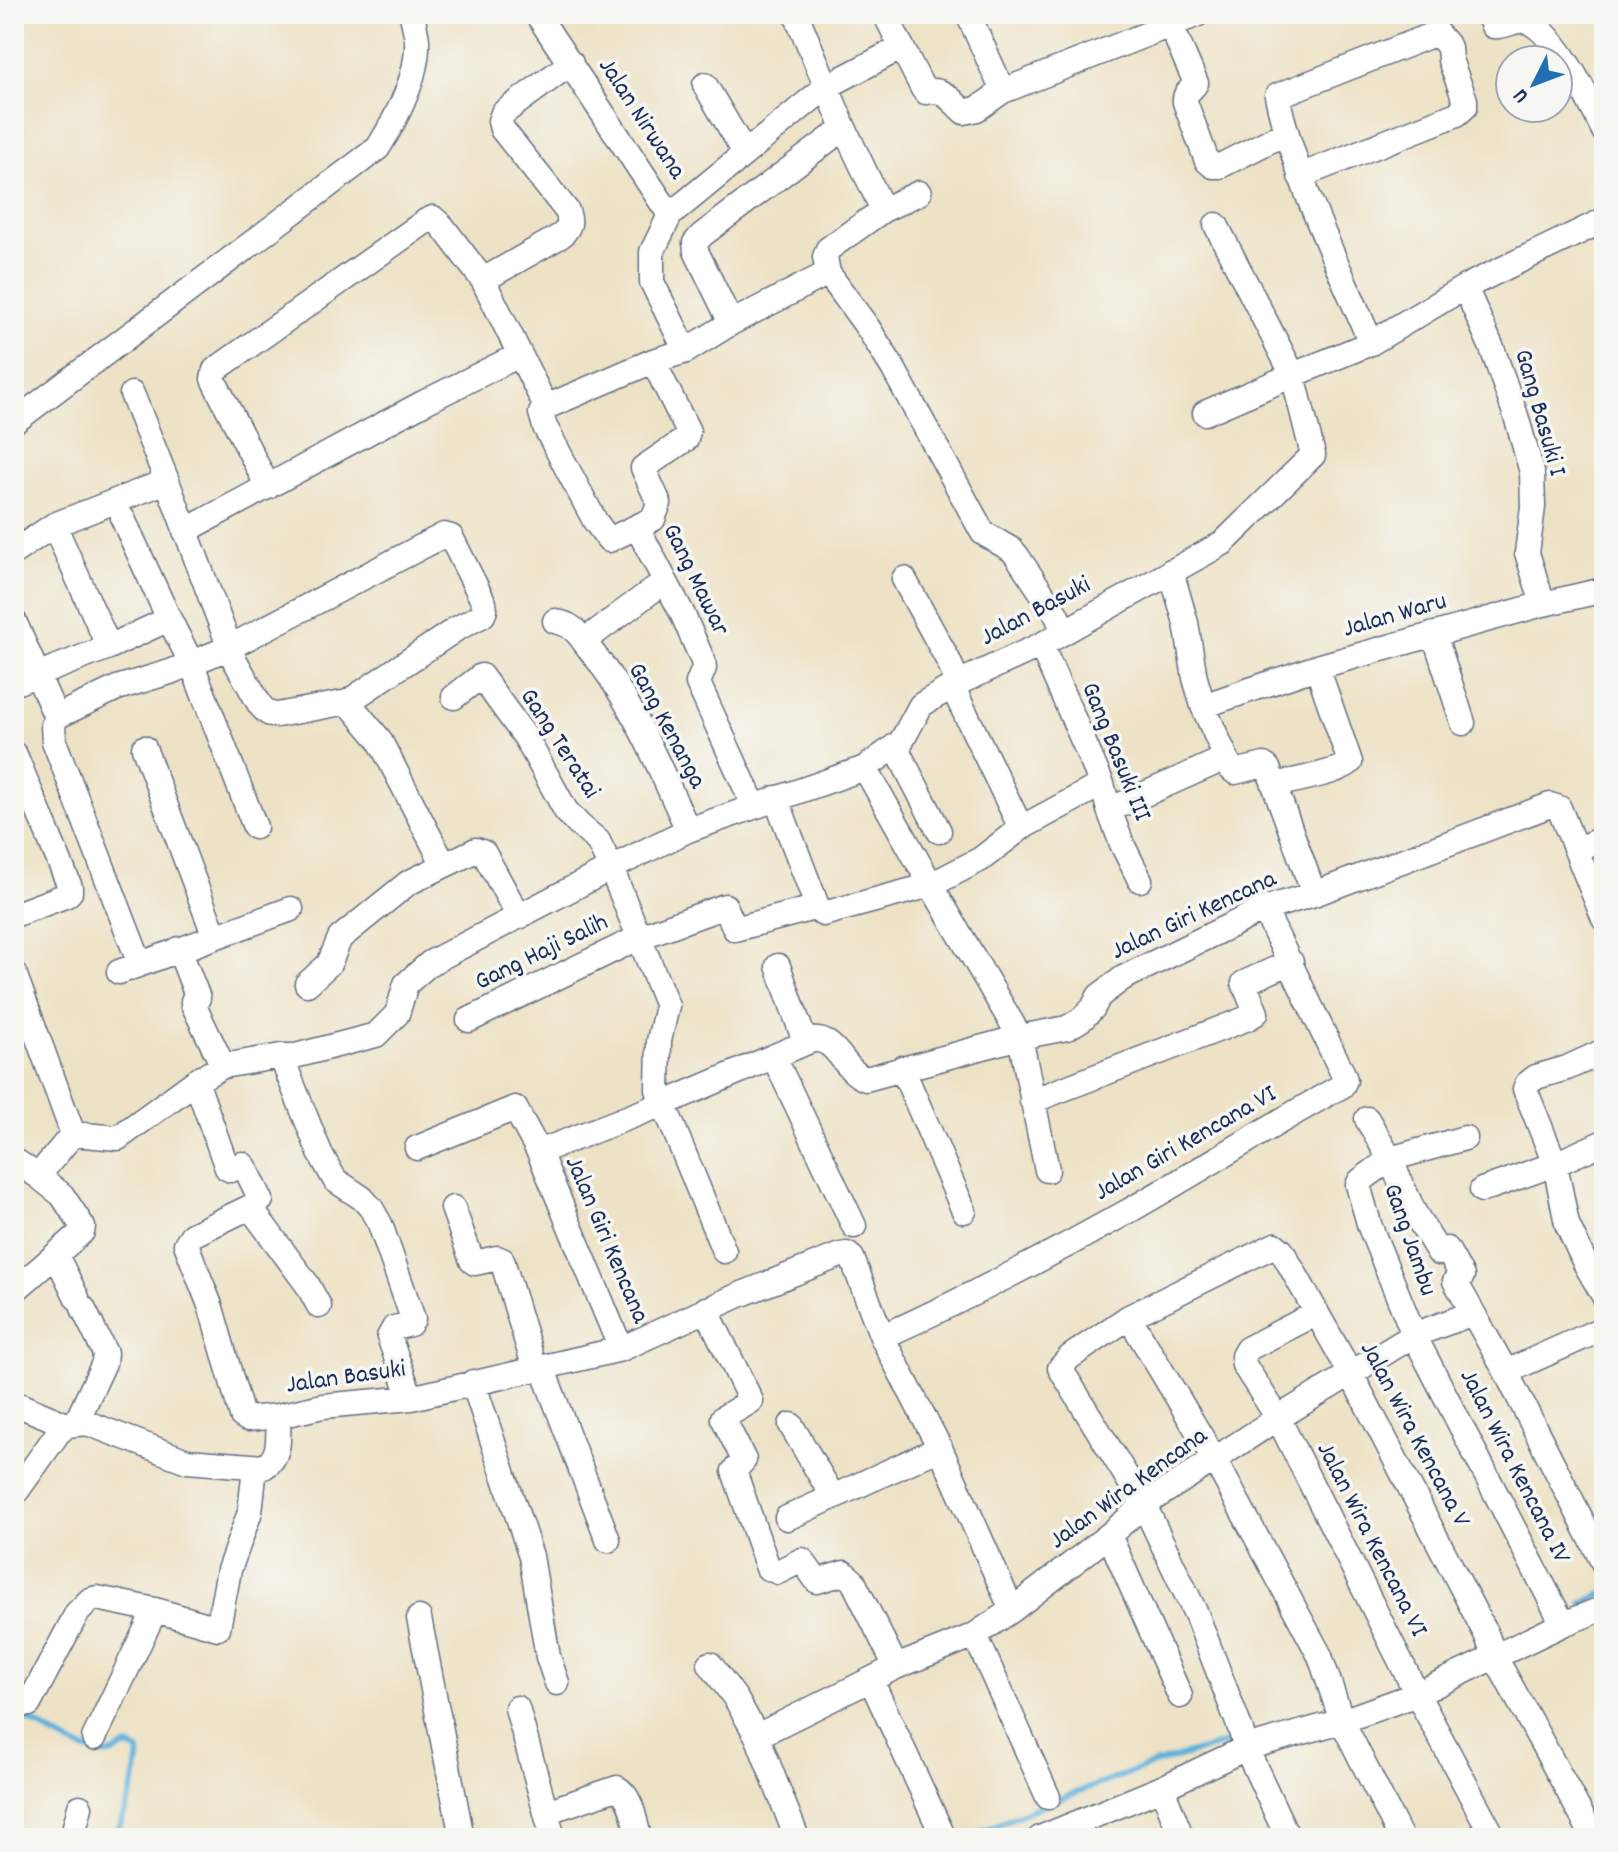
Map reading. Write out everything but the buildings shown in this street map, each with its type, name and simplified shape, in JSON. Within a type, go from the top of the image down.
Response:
[{"type":"street","points":[[14,422],[378,148],[395,122],[414,65],[417,41],[412,14]]},
{"type":"street","points":[[796,14],[883,210]]},
{"type":"street","points":[[885,14],[923,89],[926,92],[941,91],[964,112],[977,109],[1003,91],[1198,14]]},
{"type":"street","points":[[968,14],[1003,91]]},
{"type":"street","points":[[1488,14],[1497,28],[1519,20],[1528,22],[1555,43],[1601,118]]},
{"type":"street","name":"Jalan Nirwana","points":[[543,16],[670,215]]},
{"type":"street","points":[[1171,26],[1196,83],[1184,96],[1207,161],[1213,166],[1220,166],[1285,133]]},
{"type":"street","points":[[1300,176],[1457,114],[1465,107],[1449,47],[1437,33],[1277,96],[1285,133],[1300,176],[1371,343]]},
{"type":"street","points":[[686,351],[652,282],[652,252],[670,215],[826,87],[902,47]]},
{"type":"street","points":[[483,280],[562,235],[570,227],[567,211],[502,129],[500,121],[503,113],[571,63]]},
{"type":"street","points":[[705,85],[745,153]]},
{"type":"street","points":[[731,323],[695,243],[844,128]]},
{"type":"street","points":[[919,193],[883,210],[828,249],[825,257],[828,273],[893,368],[983,533],[1017,556],[1064,631]]},
{"type":"street","points":[[268,487],[213,379],[215,370],[433,218],[483,280],[546,407]]},
{"type":"street","points":[[1205,413],[1371,343],[1465,287],[1604,220]]},
{"type":"street","points":[[1216,225],[1293,375]]},
{"type":"street","points":[[637,527],[609,540],[595,521],[545,427],[541,413],[546,407],[653,361],[686,351],[731,323],[828,273]]},
{"type":"street","name":"Gang Basuki I","points":[[1465,287],[1492,348],[1532,472],[1533,507],[1527,553],[1543,604]]},
{"type":"street","points":[[185,531],[519,355]]},
{"type":"street","name":"Gang Mawar","points":[[653,361],[688,431],[686,439],[643,468],[659,503],[653,519],[637,527],[703,661],[704,668],[698,683],[765,802],[818,907]]},
{"type":"street","name":"Jalan Basuki","points":[[73,1134],[118,1138],[196,1081],[223,1066],[295,1056],[376,1035],[397,1014],[406,984],[430,963],[688,830],[865,768],[901,742],[921,705],[955,684],[1041,645],[1223,543],[1313,455],[1293,375]]},
{"type":"street","points":[[14,915],[70,892],[15,755],[117,688],[170,672],[228,648],[440,536],[451,537],[485,610],[483,615],[456,629],[348,702],[271,715],[260,705],[228,648],[132,394]]},
{"type":"street","points":[[14,552],[54,525],[167,481]]},
{"type":"street","points":[[123,519],[191,662],[255,827]]},
{"type":"street","points":[[54,525],[109,647]]},
{"type":"street","points":[[1171,571],[1186,623],[1203,706],[1228,764],[1235,772],[1264,765],[1268,768],[1314,894]]},
{"type":"street","points":[[904,579],[948,660],[955,684],[1021,828]]},
{"type":"street","points":[[584,641],[665,581]]},
{"type":"street","name":"Jalan Waru","points":[[1203,706],[1317,667],[1604,590]]},
{"type":"street","points":[[28,678],[109,647],[169,619]]},
{"type":"street","points":[[14,621],[28,678],[55,729],[130,968],[291,909]]},
{"type":"street","name":"Gang Kenanga","points":[[555,621],[567,624],[584,641],[623,696],[688,830]]},
{"type":"street","points":[[1434,634],[1463,723]]},
{"type":"street","name":"Gang Basuki III","points":[[1041,645],[1102,784],[1122,844],[1140,880]]},
{"type":"street","points":[[1274,785],[1333,771],[1350,762],[1317,667]]},
{"type":"street","name":"Gang Teratai","points":[[454,697],[481,676],[526,738],[566,811],[598,841],[611,868]]},
{"type":"street","points":[[348,702],[379,739],[444,865]]},
{"type":"street","points":[[895,746],[939,831]]},
{"type":"street","points":[[144,748],[215,937]]},
{"type":"street","points":[[1109,810],[1228,764]]},
{"type":"street","points":[[865,768],[1020,1037],[1047,1170]]},
{"type":"street","points":[[818,907],[823,914],[829,913],[931,885],[981,859],[1021,828],[1102,784]]},
{"type":"street","name":"Jalan Giri Kencana","points":[[539,1152],[663,1104],[805,1042],[821,1039],[828,1043],[856,1076],[866,1079],[1020,1037],[1067,1028],[1082,1019],[1099,996],[1123,978],[1264,909],[1314,894],[1550,805],[1559,808],[1604,919]]},
{"type":"street","points":[[1577,849],[1604,838]]},
{"type":"street","points":[[307,984],[329,964],[340,938],[408,883],[476,850],[484,853],[519,917]]},
{"type":"street","points":[[611,868],[667,1006],[659,1041],[658,1090],[724,1251]]},
{"type":"street","name":"Gang Haji Salih","points":[[469,1020],[640,937],[725,906],[735,929],[818,907]]},
{"type":"street","name":"Jalan Giri Kencana VI","points":[[882,1337],[955,1303],[1123,1214],[1342,1086],[1345,1080],[1343,1074],[1264,909]]},
{"type":"street","points":[[179,949],[198,998],[193,1004],[223,1066]]},
{"type":"street","points":[[1032,1101],[1248,1018],[1256,1013],[1244,983],[1291,962]]},
{"type":"street","points":[[778,966],[805,1042]]},
{"type":"street","points":[[14,973],[73,1134],[38,1176]]},
{"type":"street","points":[[1604,1051],[1567,1068],[1536,1077],[1525,1089],[1555,1164],[1567,1224],[1604,1296]]},
{"type":"street","points":[[281,1056],[320,1153],[335,1180],[362,1198],[380,1224],[412,1316],[410,1324],[394,1328],[389,1337],[411,1398]]},
{"type":"street","points":[[774,1057],[854,1226]]},
{"type":"street","points":[[902,1068],[964,1211]]},
{"type":"street","points":[[196,1081],[227,1168],[231,1170],[242,1164],[245,1167],[260,1202],[189,1236],[186,1244],[211,1308],[242,1416],[247,1419],[278,1416]]},
{"type":"street","name":"Jalan Giri Kencana","points":[[417,1148],[509,1098],[539,1152],[621,1349]]},
{"type":"street","points":[[1367,1119],[1390,1159],[1414,1212],[1439,1253],[1447,1249],[1462,1276],[1455,1281],[1506,1372],[1604,1564]]},
{"type":"street","name":"Gang Jambu","points":[[1414,1335],[1370,1227],[1358,1185],[1390,1159],[1465,1138]]},
{"type":"street","points":[[1482,1190],[1555,1164],[1604,1142]]},
{"type":"street","points":[[14,1160],[62,1195],[83,1227],[82,1232],[14,1291]]},
{"type":"street","points":[[250,1207],[307,1284],[319,1306]]},
{"type":"street","points":[[453,1208],[472,1261],[502,1260],[538,1368],[608,1540]]},
{"type":"street","name":"Jalan Wira Kencana V","points":[[1129,1317],[1275,1245],[1282,1251],[1351,1374],[1491,1648],[1594,1838]]},
{"type":"street","name":"Jalan Basuki","points":[[255,1467],[264,1467],[273,1462],[277,1454],[278,1416],[323,1406],[411,1398],[621,1349],[706,1309],[840,1255],[847,1254],[852,1258],[882,1337]]},
{"type":"street","points":[[14,1495],[58,1433],[72,1424],[104,1363],[105,1353],[56,1255]]},
{"type":"street","points":[[706,1309],[751,1401],[723,1418],[744,1460],[734,1471],[768,1568],[778,1572],[802,1560],[817,1581],[844,1573],[853,1581],[896,1667]]},
{"type":"street","name":"Jalan Wira Kencana VI","points":[[1317,1313],[1247,1349],[1243,1356],[1244,1365],[1278,1418],[1413,1686],[1494,1838]]},
{"type":"street","name":"Jalan Wira Kencana","points":[[757,1736],[896,1667],[975,1635],[1012,1610],[1144,1505],[1278,1418],[1414,1335],[1473,1313]]},
{"type":"street","points":[[1288,1838],[1243,1740],[1197,1616],[1144,1505],[1060,1368],[1070,1357],[1129,1317],[1215,1460],[1320,1656],[1339,1713],[1401,1838]]},
{"type":"street","points":[[1506,1372],[1604,1328]]},
{"type":"street","name":"Jalan Wira Kencana IV","points":[[1414,1335],[1559,1618]]},
{"type":"street","points":[[882,1337],[940,1448],[1012,1610]]},
{"type":"street","points":[[473,1382],[531,1556],[548,1657],[557,1683]]},
{"type":"street","points":[[14,1403],[72,1424],[87,1423],[187,1461],[255,1467],[250,1512],[229,1570],[218,1628],[155,1610],[97,1598],[90,1600],[77,1613],[29,1704]]},
{"type":"street","points":[[791,1425],[833,1497]]},
{"type":"street","points":[[787,1518],[940,1448]]},
{"type":"street","points":[[1109,1535],[1180,1696]]},
{"type":"street","points":[[1047,1837],[1162,1788],[1243,1740],[1339,1713],[1413,1686],[1559,1618],[1604,1608]]},
{"type":"street","points":[[94,1738],[155,1610]]},
{"type":"street","points":[[419,1618],[462,1838]]},
{"type":"street","points":[[975,1635],[1048,1797]]},
{"type":"street","points":[[710,1664],[736,1699],[757,1736],[797,1838]]},
{"type":"street","points":[[871,1680],[944,1836]]},
{"type":"street","points":[[517,1708],[553,1838]]},
{"type":"street","points":[[546,1812],[617,1788],[623,1792],[631,1809],[639,1838]]},
{"type":"street","points":[[1162,1788],[1182,1838]]},
{"type":"street","points":[[72,1838],[80,1807]]},
{"type":"waterway","points":[[1582,1604],[1604,1593]]},
{"type":"waterway","points":[[14,1712],[88,1751],[110,1754],[128,1746],[139,1751],[127,1806],[115,1838]]},
{"type":"waterway","points":[[966,1838],[1045,1804],[1154,1764],[1238,1740]]}]
